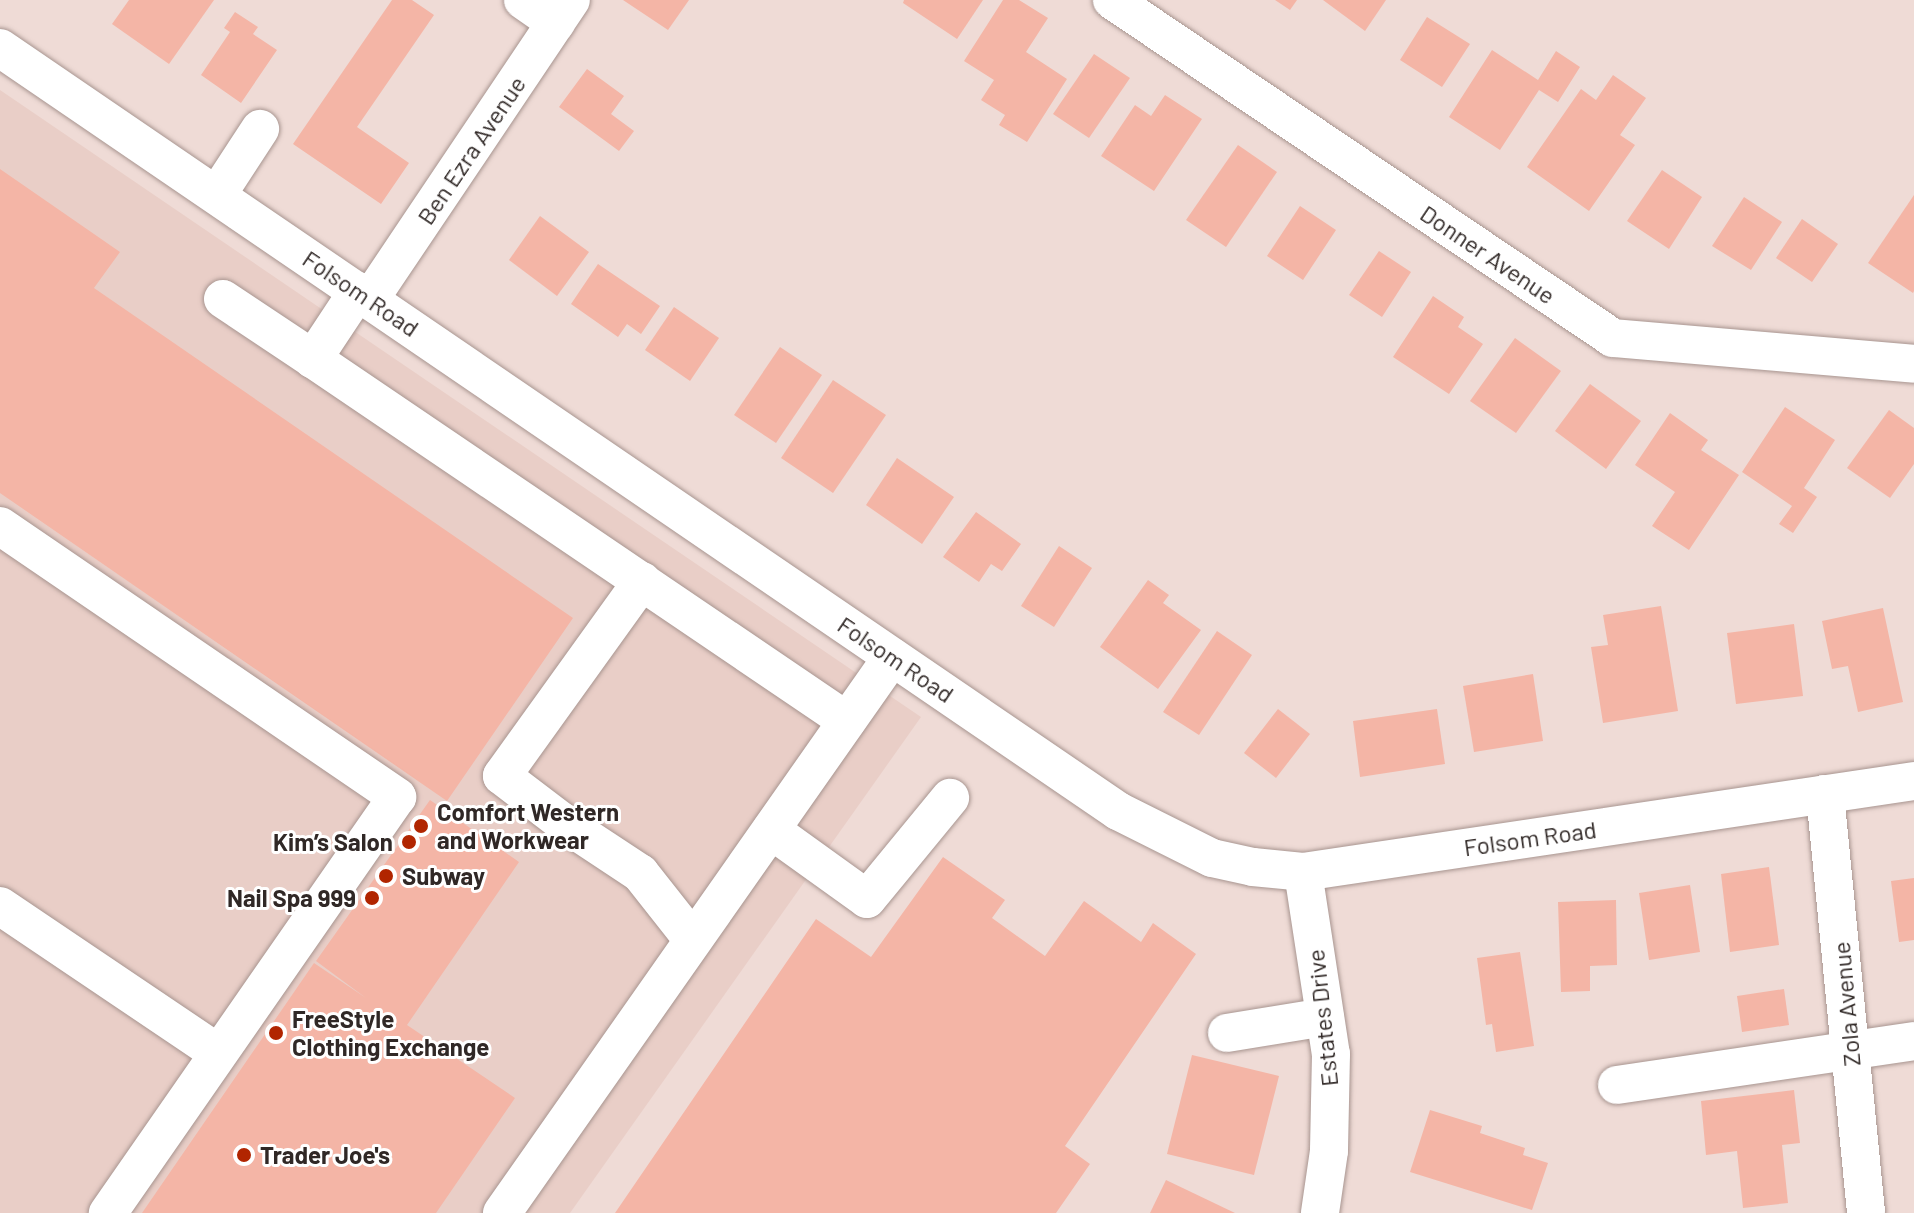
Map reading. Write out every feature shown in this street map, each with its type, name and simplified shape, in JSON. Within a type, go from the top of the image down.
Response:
[{"type":"street","points":[[523,0],[564,12]]},
{"type":"street","name":"Donner Avenue","points":[[1112,0],[1613,338],[1914,364]]},
{"type":"street","name":"Ben Ezra Avenue","points":[[313,359],[364,295],[564,12]]},
{"type":"street","name":"Folsom Road","points":[[0,48],[1118,811],[1164,837],[1212,858],[1253,867],[1303,872],[1914,781]]},
{"type":"street","points":[[217,195],[260,129]]},
{"type":"street","points":[[223,299],[847,721]]},
{"type":"street","points":[[0,526],[397,797],[108,1213]]},
{"type":"street","points":[[642,581],[502,776],[640,873],[693,940]]},
{"type":"street","points":[[502,1213],[892,657]]},
{"type":"street","name":"Zola Avenue","points":[[1825,794],[1866,1213]]},
{"type":"street","points":[[771,830],[867,899],[950,798]]},
{"type":"street","name":"Estates Drive","points":[[1303,872],[1331,1054],[1329,1151],[1320,1213]]},
{"type":"street","points":[[0,906],[218,1053]]},
{"type":"street","points":[[1227,1033],[1325,1017]]},
{"type":"street","points":[[1617,1085],[1914,1041]]},
{"type":"shaded area","points":[[0,90],[921,717],[570,1213],[0,1213]]},
{"type":"building","points":[[129,0],[214,0],[169,64],[112,24]]},
{"type":"building","points":[[392,0],[412,0],[434,15],[357,127],[409,163],[381,204],[293,144]]},
{"type":"building","points":[[623,0],[689,0],[668,30]]},
{"type":"building","points":[[904,0],[983,0],[957,39],[903,3]]},
{"type":"building","points":[[1003,0],[1019,0],[1048,18],[1026,52],[1067,79],[1027,142],[999,125],[1005,115],[981,100],[994,80],[964,61]]},
{"type":"building","points":[[1275,0],[1297,0],[1290,10]]},
{"type":"building","points":[[1323,0],[1386,0],[1365,31]]},
{"type":"building","points":[[235,12],[258,27],[253,34],[277,50],[241,103],[201,75],[230,32],[224,28]]},
{"type":"building","points":[[1427,17],[1470,44],[1442,87],[1400,60]]},
{"type":"building","points":[[1492,50],[1538,80],[1556,51],[1580,67],[1558,102],[1539,90],[1500,150],[1449,117]]},
{"type":"building","points":[[1094,54],[1130,78],[1089,138],[1053,114]]},
{"type":"building","points":[[587,69],[624,96],[611,114],[634,131],[619,151],[559,107]]},
{"type":"building","points":[[1613,75],[1646,98],[1620,135],[1635,145],[1589,211],[1527,167],[1581,89],[1596,100]]},
{"type":"building","points":[[1165,95],[1202,119],[1154,191],[1101,156],[1135,105],[1151,116]]},
{"type":"building","points":[[1238,145],[1277,172],[1226,247],[1186,220]]},
{"type":"building","points":[[0,169],[120,252],[94,288],[573,618],[447,801],[0,493]]},
{"type":"building","points":[[1662,170],[1702,197],[1669,249],[1627,221]]},
{"type":"building","points":[[1914,195],[1914,291],[1913,293],[1868,263]]},
{"type":"building","points":[[1744,197],[1782,222],[1751,270],[1712,246]]},
{"type":"building","points":[[1300,206],[1336,230],[1303,280],[1267,256]]},
{"type":"building","points":[[540,216],[589,252],[557,296],[509,260]]},
{"type":"building","points":[[1802,219],[1838,244],[1812,282],[1776,258]]},
{"type":"building","points":[[1379,251],[1411,272],[1382,317],[1349,295]]},
{"type":"building","points":[[598,264],[660,306],[641,334],[627,324],[618,337],[571,304]]},
{"type":"building","points":[[1433,296],[1464,317],[1458,327],[1483,344],[1449,394],[1393,357]]},
{"type":"building","points":[[674,307],[719,338],[690,381],[645,350]]},
{"type":"building","points":[[1515,338],[1561,371],[1516,433],[1470,401]]},
{"type":"building","points":[[780,347],[822,375],[776,443],[734,415]]},
{"type":"building","points":[[833,380],[886,415],[833,493],[781,458]]},
{"type":"building","points":[[1590,384],[1641,421],[1606,469],[1555,431]]},
{"type":"building","points":[[1785,407],[1835,440],[1804,488],[1817,497],[1793,533],[1779,524],[1792,506],[1742,472]]},
{"type":"building","points":[[1889,410],[1914,428],[1914,464],[1890,498],[1847,468]]},
{"type":"building","points":[[1670,413],[1708,440],[1701,450],[1739,475],[1689,550],[1652,526],[1675,492],[1635,465]]},
{"type":"building","points":[[897,458],[954,497],[922,544],[866,505]]},
{"type":"building","points":[[976,512],[1021,544],[1002,571],[991,564],[979,582],[943,557]]},
{"type":"building","points":[[1059,546],[1092,568],[1054,627],[1021,606]]},
{"type":"building","points":[[1148,580],[1169,595],[1163,603],[1201,630],[1158,689],[1100,647]]},
{"type":"building","points":[[1661,606],[1678,711],[1603,723],[1591,647],[1608,645],[1603,615]]},
{"type":"building","points":[[1883,608],[1903,702],[1858,712],[1848,666],[1832,669],[1822,621]]},
{"type":"building","points":[[1794,624],[1803,696],[1736,704],[1727,633]]},
{"type":"building","points":[[1217,631],[1252,655],[1199,735],[1163,712]]},
{"type":"building","points":[[1533,674],[1543,741],[1474,752],[1463,686]]},
{"type":"building","points":[[1278,709],[1310,734],[1276,778],[1244,753]]},
{"type":"building","points":[[1437,709],[1445,764],[1360,777],[1353,721]]},
{"type":"building","points":[[430,800],[519,862],[407,1025],[515,1098],[436,1213],[142,1213],[314,963],[366,998],[316,961]]},
{"type":"building","points":[[943,857],[1005,900],[992,918],[1045,956],[1084,901],[1141,942],[1153,923],[1196,954],[1065,1146],[1090,1164],[1056,1213],[615,1213],[816,919],[871,957]]},
{"type":"building","points":[[1769,867],[1779,945],[1730,952],[1721,874]]},
{"type":"building","points":[[1914,878],[1914,940],[1899,942],[1891,881]]},
{"type":"building","points":[[1690,885],[1700,952],[1649,960],[1639,893]]},
{"type":"building","points":[[1616,900],[1617,965],[1590,966],[1590,991],[1561,992],[1558,902]]},
{"type":"building","points":[[1520,952],[1534,1046],[1496,1052],[1492,1024],[1486,1025],[1477,958]]},
{"type":"building","points":[[1784,989],[1789,1025],[1742,1032],[1737,996]]},
{"type":"building","points":[[1192,1055],[1279,1076],[1254,1175],[1167,1154]]},
{"type":"building","points":[[1794,1090],[1800,1143],[1782,1145],[1788,1203],[1743,1208],[1737,1151],[1706,1155],[1701,1101]]},
{"type":"building","points":[[1430,1110],[1482,1126],[1480,1133],[1525,1148],[1523,1155],[1548,1163],[1532,1210],[1410,1172]]},
{"type":"building","points":[[1166,1180],[1235,1213],[1150,1213]]},
{"type":"place","name":"Comfort Western and Workwear","points":[[421,826]]},
{"type":"place","name":"Kim’s Salon","points":[[409,842]]},
{"type":"place","name":"Subway","points":[[386,876]]},
{"type":"place","name":"Nail Spa 999","points":[[372,898]]},
{"type":"place","name":"FreeStyle Clothing Exchange","points":[[276,1033]]},
{"type":"place","name":"Trader Joe's","points":[[244,1155]]}]
